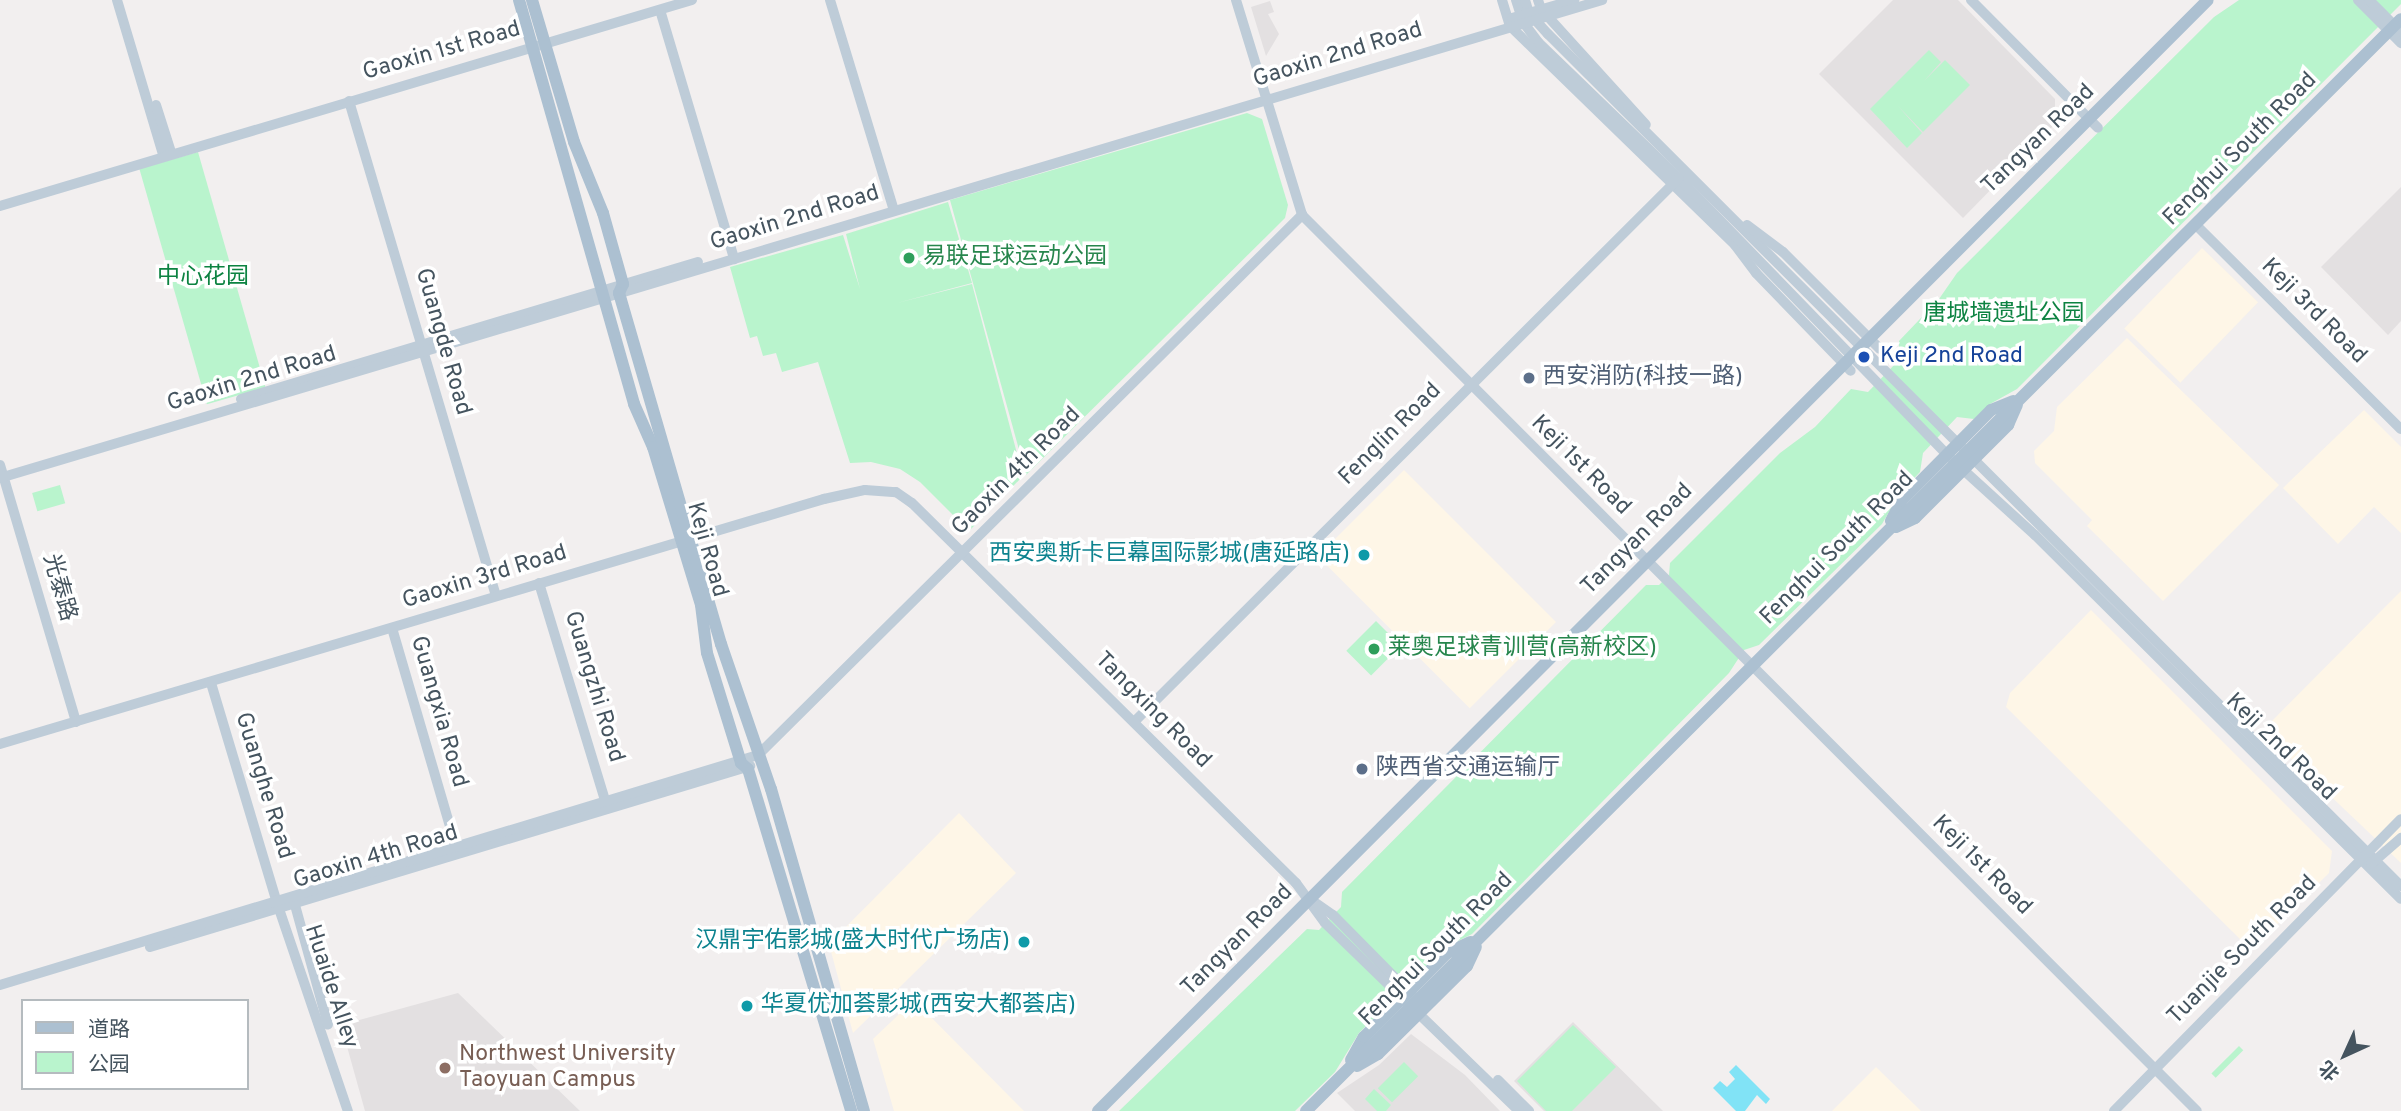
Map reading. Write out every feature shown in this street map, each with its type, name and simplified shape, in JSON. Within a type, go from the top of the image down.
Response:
[{"type":"main road","name":"Keji Road","points":[[519,0],[539,45],[574,142],[591,173],[687,540],[708,653],[851,1111]]},
{"type":"main road","name":"Keji Road","points":[[532,0],[539,45],[634,404],[687,540],[758,755],[864,1111]]},
{"type":"main road","name":"Tangyan Road","points":[[1098,1111],[1646,562],[2094,124],[2208,0]]},
{"type":"main road","name":"Fenghui South Road","points":[[1306,1111],[2020,397],[2396,27]]},
{"type":"street","points":[[117,0],[167,153]]},
{"type":"street","points":[[124,0],[167,153]]},
{"type":"street","name":"Gaoxin 1st Road","points":[[0,206],[167,153],[692,0]]},
{"type":"street","points":[[830,0],[893,208]]},
{"type":"street","name":"Keji 1st Road","points":[[1236,0],[1302,215],[2197,1111]]},
{"type":"street","points":[[1502,0],[1509,23],[1595,112],[1676,180]]},
{"type":"street","name":"Keji 2nd Road","points":[[1516,0],[1527,18],[1598,102],[2369,860],[2401,886]]},
{"type":"street","name":"Keji 2nd Road","points":[[1525,0],[1527,18],[1855,355],[1961,456]]},
{"type":"street","name":"Gaoxin 2nd Road","points":[[1,472],[1265,97],[1527,18],[1542,9],[1574,0]]},
{"type":"street","name":"Gaoxin 2nd Road","points":[[1542,9],[1602,0]]},
{"type":"street","points":[[1971,0],[2094,124]]},
{"type":"street","points":[[2358,0],[2396,27]]},
{"type":"street","points":[[2369,0],[2396,27],[2401,43]]},
{"type":"street","points":[[1542,9],[1855,355],[1880,349]]},
{"type":"street","points":[[660,10],[733,256]]},
{"type":"street","name":"Guangde Road","points":[[349,101],[496,596]]},
{"type":"street","name":"Fenglin Road","points":[[1134,722],[1676,180]]},
{"type":"street","name":"Gaoxin 4th Road","points":[[295,905],[745,766],[964,554],[1302,215]]},
{"type":"street","name":"Keji 3rd Road","points":[[2196,225],[2401,429]]},
{"type":"street","name":"光泰路","points":[[1,472],[76,722]]},
{"type":"street","name":"Gaoxin 3rd Road","points":[[0,744],[824,499],[882,490],[912,503],[964,554]]},
{"type":"street","name":"Tangxing Road","points":[[964,554],[1310,899],[1325,923],[1415,1003],[1529,1111]]},
{"type":"street","name":"Guangzhi Road","points":[[539,583],[606,804]]},
{"type":"street","name":"Guangxia Road","points":[[392,628],[456,847]]},
{"type":"street","name":"Guanghe Road","points":[[211,683],[279,904]]},
{"type":"street","name":"Gaoxin 4th Road","points":[[0,992],[456,847],[745,766]]},
{"type":"street","name":"Tuanjie South Road","points":[[2114,1111],[2158,1072],[2369,860],[2401,819]]},
{"type":"street","name":"Tuanjie South Road","points":[[2369,860],[2401,838]]},
{"type":"street","name":"Keji 2nd Road","points":[[2369,860],[2401,899]]},
{"type":"street","name":"Gaoxin 4th Road","points":[[0,985],[279,904]]},
{"type":"street","name":"Huaide Alley","points":[[348,1111],[279,904],[295,905],[354,1111]]},
{"type":"street","name":"Tangxing Road","points":[[1415,1003],[1519,1111]]},
{"type":"street","name":"Tuanjie South Road","points":[[2124,1111],[2158,1072]]},
{"type":"shaded area","points":[[1893,0],[1958,0],[2055,99],[2055,124],[1963,218],[1819,74]]},
{"type":"shaded area","points":[[1270,1],[1274,12],[1268,14],[1279,34],[1266,56],[1251,7]]},
{"type":"shaded area","points":[[2401,187],[2401,321],[2388,335],[2321,267]]},
{"type":"shaded area","points":[[2202,248],[2258,302],[2180,383],[2124,329]]},
{"type":"shaded area","points":[[2127,338],[2279,485],[2163,601],[2087,526],[2092,520],[2035,463],[2034,451],[2054,431],[2057,407]]},
{"type":"shaded area","points":[[2364,410],[2401,447],[2401,533],[2374,507],[2338,544],[2283,488]]},
{"type":"shaded area","points":[[1404,470],[1556,622],[1470,708],[1318,556]]},
{"type":"shaded area","points":[[2401,591],[2401,863],[2262,731]]},
{"type":"shaded area","points":[[2091,610],[2332,851],[2329,873],[2251,950],[2006,707],[2010,693]]},
{"type":"shaded area","points":[[959,813],[1016,873],[853,1033],[829,944]]},
{"type":"shaded area","name":"Northwest University Taoyuan Campus","points":[[458,993],[580,1111],[365,1111],[341,1025]]},
{"type":"shaded area","points":[[914,1000],[1024,1111],[894,1111],[873,1039]]},
{"type":"shaded area","points":[[1573,1022],[1663,1111],[1544,1111],[1514,1081]]},
{"type":"shaded area","points":[[1411,1034],[1465,1075],[1500,1111],[1355,1111],[1337,1093],[1379,1065]]},
{"type":"shaded area","points":[[1876,1067],[1921,1111],[1832,1111]]},
{"type":"green space","name":"唐城墙遗址公园","points":[[2239,0],[2401,0],[2401,4],[2017,389],[1990,404],[1974,419],[1957,417],[1923,453],[1920,472],[1900,493],[1882,524],[1759,645],[1744,650],[1729,673],[1472,934],[1442,949],[1419,973],[1408,974],[1385,997],[1383,1009],[1359,1033],[1335,1072],[1295,1111],[1119,1111],[1307,929],[1319,930],[1341,907],[1342,892],[1646,585],[1659,585],[1669,575],[1670,563],[1780,453],[1815,427],[1851,389],[1868,392],[1899,360],[1899,341],[1939,299],[1957,273],[2214,17]]},
{"type":"green space","points":[[1929,50],[1941,62],[1924,81],[1945,60],[1970,85],[1923,132],[1898,106],[1922,133],[1907,148],[1870,109]]},
{"type":"green space","points":[[1247,113],[1262,119],[1288,205],[1285,218],[1026,475],[950,200]]},
{"type":"green space","name":"中心花园","points":[[198,152],[266,388],[207,404],[139,169]]},
{"type":"green space","points":[[948,202],[972,283],[897,303],[972,284],[1023,476],[969,531],[920,482],[900,469],[871,462],[850,463],[818,362],[782,372],[776,353],[763,356],[757,336],[750,338],[730,267],[843,235],[860,289],[846,234]]},
{"type":"green space","points":[[60,485],[65,503],[37,511],[32,493]]},
{"type":"green space","name":"莱奥足球青训营(高新校区)","points":[[1376,621],[1401,646],[1371,675],[1346,651]]},
{"type":"green space","points":[[1573,1025],[1616,1067],[1572,1111],[1546,1111],[1517,1081]]},
{"type":"green space","points":[[2239,1046],[2243,1050],[2216,1078],[2211,1074]]},
{"type":"green space","points":[[1404,1062],[1418,1076],[1392,1102],[1378,1088]]},
{"type":"green space","points":[[1374,1089],[1391,1105],[1386,1111],[1377,1111],[1365,1099]]},
{"type":"water","points":[[1736,1065],[1770,1099],[1766,1104],[1757,1095],[1745,1111],[1736,1111],[1713,1088],[1720,1081],[1727,1087],[1735,1079],[1729,1072]]},
{"type":"place","name":"易联足球运动公园","points":[[909,258]]},
{"type":"place","name":"Keji 2nd Road","points":[[1864,357]]},
{"type":"place","name":"西安消防(科技一路)","points":[[1529,378]]},
{"type":"place","name":"西安奥斯卡巨幕国际影城(唐延路店)","points":[[1364,555]]},
{"type":"place","name":"莱奥足球青训营(高新校区)","points":[[1374,649]]},
{"type":"place","name":"陕西省交通运输厅","points":[[1362,769]]},
{"type":"place","name":"汉鼎宇佑影城(盛大时代广场店)","points":[[1024,942]]},
{"type":"place","name":"华夏优加荟影城(西安大都荟店)","points":[[747,1006]]},
{"type":"place","name":"Northwest University Taoyuan Campus","points":[[445,1068]]}]
